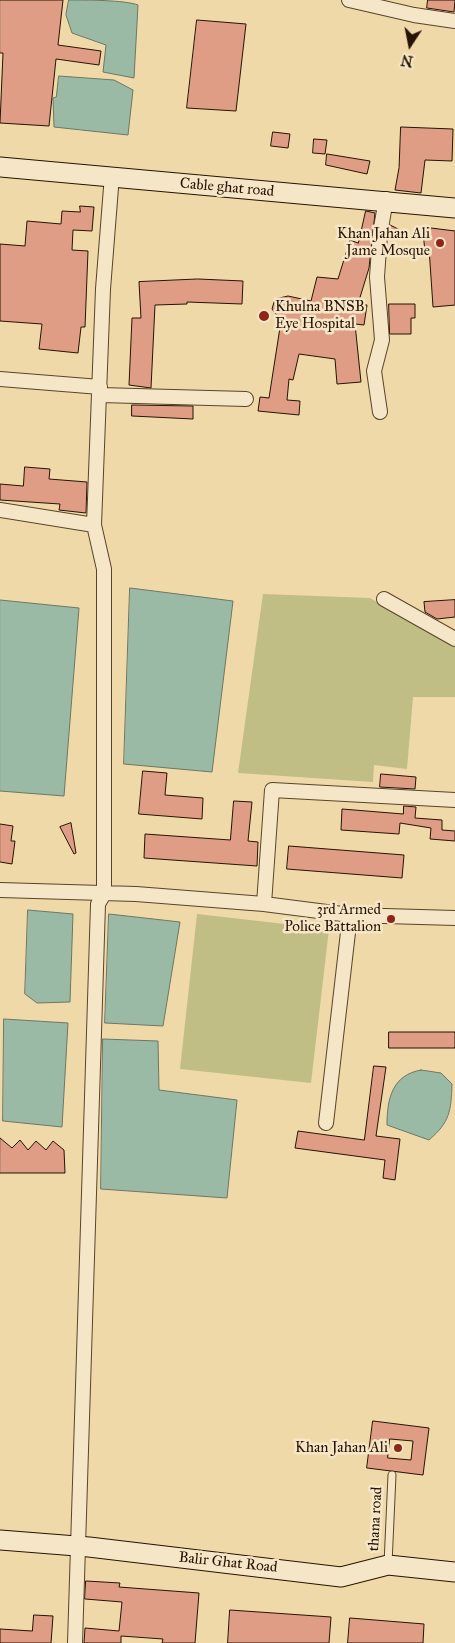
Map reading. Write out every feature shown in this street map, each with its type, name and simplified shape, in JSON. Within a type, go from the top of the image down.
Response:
[{"type":"street","points":[[349,0],[414,15],[455,21]]},
{"type":"street","name":"Cable ghat road","points":[[0,166],[455,206]]},
{"type":"street","points":[[75,1643],[98,904],[104,894],[104,569],[94,525],[103,289],[112,177]]},
{"type":"street","points":[[380,412],[374,371],[382,340],[377,277],[380,234],[386,200]]},
{"type":"street","points":[[0,379],[100,391],[246,399]]},
{"type":"street","points":[[0,510],[94,525]]},
{"type":"street","points":[[384,599],[455,639]]},
{"type":"street","points":[[264,904],[272,790],[455,800]]},
{"type":"street","points":[[0,890],[104,894],[264,904],[350,915],[455,918]]},
{"type":"street","points":[[326,1124],[330,1067],[350,915]]},
{"type":"street","name":"Balir Ghat Road","points":[[0,1540],[341,1577],[388,1565],[455,1572]]},
{"type":"street","name":"Balir Ghat Road","points":[[0,1546],[79,1548],[342,1582],[388,1571],[409,1571],[455,1578]]},
{"type":"lane","name":"thana road","points":[[388,1565],[392,1475]]},
{"type":"shaded area","points":[[69,0],[115,1],[138,5],[134,78],[103,72],[106,45],[72,33],[66,15]]},
{"type":"shaded area","points":[[59,76],[114,80],[133,90],[128,135],[54,127],[53,98],[56,97]]},
{"type":"shaded area","points":[[130,588],[233,601],[212,772],[124,764]]},
{"type":"shaded area","points":[[263,594],[370,598],[455,647],[455,697],[413,697],[407,769],[374,765],[373,782],[238,773]]},
{"type":"shaded area","points":[[0,600],[79,608],[64,796],[0,791]]},
{"type":"shaded area","points":[[28,910],[73,914],[70,1002],[37,1003],[25,994]]},
{"type":"shaded area","points":[[109,914],[180,922],[163,1026],[105,1023]]},
{"type":"shaded area","points":[[197,914],[329,929],[311,1083],[180,1069]]},
{"type":"shaded area","points":[[4,1019],[68,1023],[62,1127],[3,1121]]},
{"type":"shaded area","points":[[103,1039],[158,1041],[159,1090],[237,1100],[227,1198],[101,1189]]},
{"type":"shaded area","points":[[421,1070],[441,1073],[452,1084],[448,1115],[436,1134],[429,1140],[387,1125],[390,1097],[397,1083],[403,1077]]},
{"type":"building","points":[[0,0],[63,0],[58,45],[101,51],[99,65],[56,59],[49,126],[0,123],[3,53],[0,53]]},
{"type":"building","points":[[428,0],[455,0],[454,12],[427,8]]},
{"type":"building","points":[[197,20],[246,24],[236,111],[187,108]]},
{"type":"building","points":[[401,127],[453,129],[452,161],[425,160],[421,193],[395,190],[399,168]]},
{"type":"building","points":[[273,132],[290,134],[288,148],[271,146]]},
{"type":"building","points":[[314,139],[327,140],[325,154],[313,153]]},
{"type":"building","points":[[327,154],[370,161],[367,174],[326,165]]},
{"type":"building","points":[[80,206],[94,207],[92,231],[73,230],[72,250],[88,251],[85,327],[81,327],[78,353],[39,349],[42,324],[0,321],[0,244],[25,246],[27,221],[61,224],[62,211],[80,212]]},
{"type":"building","name":"Khulna BNSB Eye Hospital","points":[[366,211],[375,213],[369,268],[358,304],[367,305],[364,325],[355,324],[361,382],[337,384],[335,359],[299,354],[293,380],[289,379],[287,400],[300,401],[299,415],[258,411],[260,397],[269,398],[281,321],[272,309],[275,299],[288,296],[311,301],[317,277],[338,279],[350,240],[358,243]]},
{"type":"building","points":[[390,225],[400,230],[396,238],[389,235]]},
{"type":"building","name":"Khan Jahan Ali Jame Mosque","points":[[423,227],[455,231],[455,305],[433,307],[429,248],[425,248]]},
{"type":"building","points":[[198,279],[243,281],[242,304],[187,302],[187,304],[155,305],[151,388],[129,385],[132,318],[141,318],[139,282]]},
{"type":"building","points":[[389,304],[415,304],[415,318],[411,318],[411,334],[390,334]]},
{"type":"building","points":[[132,405],[193,406],[193,419],[132,416]]},
{"type":"building","points":[[25,467],[50,469],[49,479],[87,482],[86,513],[59,510],[60,504],[0,500],[0,484],[23,486]]},
{"type":"building","points":[[455,600],[455,617],[437,619],[425,612],[424,602]]},
{"type":"building","points":[[143,771],[167,773],[165,795],[203,798],[202,819],[139,814]]},
{"type":"building","points":[[381,774],[416,777],[415,789],[380,787]]},
{"type":"building","points":[[234,801],[252,802],[248,841],[258,842],[257,866],[144,858],[145,834],[230,840]]},
{"type":"building","points":[[404,806],[416,807],[415,818],[442,820],[442,830],[455,831],[455,841],[430,839],[431,828],[400,823],[399,834],[341,830],[342,809],[403,814]]},
{"type":"building","points":[[71,823],[76,853],[74,854],[60,827]]},
{"type":"building","points":[[0,824],[13,826],[11,841],[15,841],[12,864],[0,862]]},
{"type":"building","points":[[289,846],[404,855],[402,878],[287,869]]},
{"type":"building","points":[[389,1032],[455,1032],[455,1048],[389,1048]]},
{"type":"building","points":[[374,1066],[386,1067],[376,1136],[400,1139],[395,1180],[383,1178],[385,1160],[295,1148],[298,1131],[364,1140]]},
{"type":"building","points":[[0,1138],[12,1148],[20,1140],[28,1150],[36,1141],[46,1150],[53,1141],[64,1150],[65,1173],[0,1173]]},
{"type":"building","points":[[373,1421],[429,1428],[423,1475],[367,1468]],"holes":[[[390,1439],[413,1441],[411,1460],[388,1458]]]},
{"type":"building","points":[[86,1581],[120,1583],[119,1587],[199,1593],[195,1643],[162,1643],[163,1639],[121,1636],[121,1643],[84,1643],[85,1628],[119,1631],[122,1602],[85,1599]]},
{"type":"building","points":[[230,1610],[331,1617],[329,1643],[228,1643]]},
{"type":"building","points":[[34,1615],[53,1616],[51,1643],[0,1643],[0,1629],[32,1631]]},
{"type":"building","points":[[350,1618],[424,1624],[423,1643],[348,1643]]},
{"type":"place","name":"Khan Jahan Ali Jame Mosque","points":[[440,243]]},
{"type":"place","name":"Khulna BNSB Eye Hospital","points":[[264,316]]},
{"type":"place","name":"3rd Armed Police Battalion","points":[[391,919]]},
{"type":"place","name":"Khan Jahan Ali","points":[[398,1448]]}]
